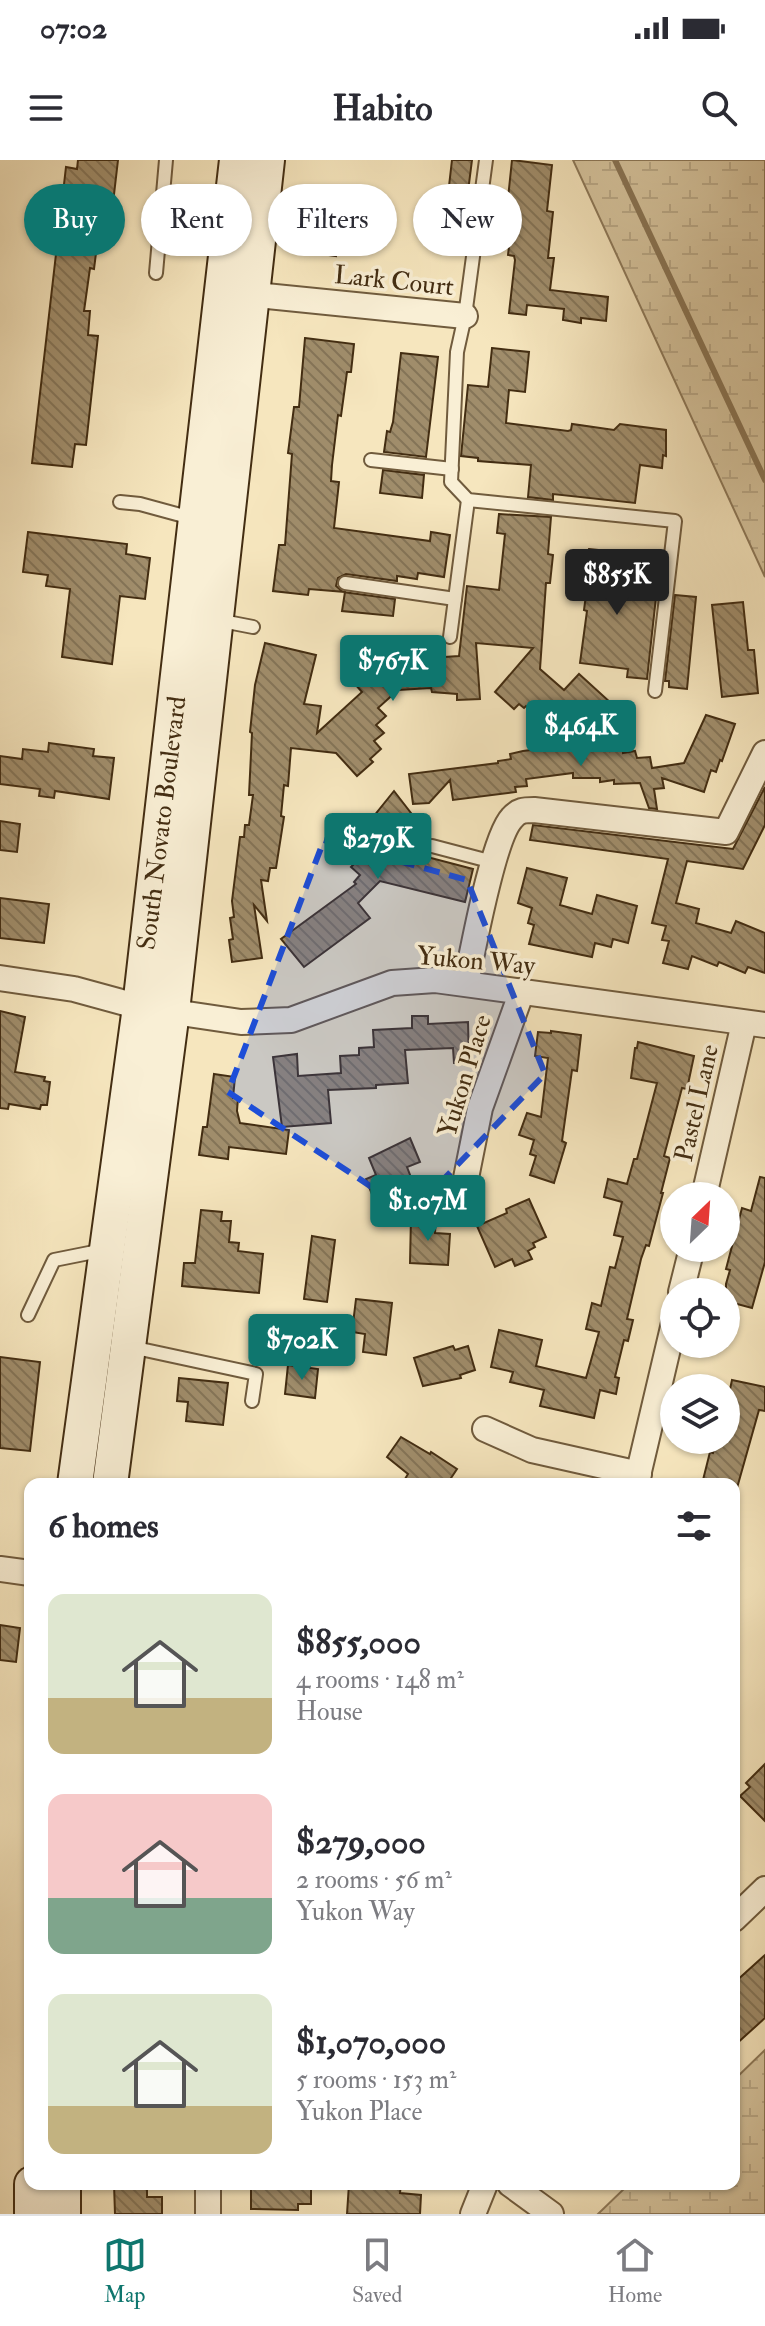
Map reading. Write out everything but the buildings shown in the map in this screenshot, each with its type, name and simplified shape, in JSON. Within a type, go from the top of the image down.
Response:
[{"type":"main road","name":"South Novato Boulevard","points":[[76,1478],[107,1249],[156,1009],[215,619],[237,293],[237,160]]},
{"type":"main road","name":"South Novato Boulevard","points":[[111,1478],[128,1347],[196,520],[237,293],[267,160]]},
{"type":"main road","points":[[32,2190],[32,2214]]},
{"type":"main road","points":[[63,2190],[63,2214]]},
{"type":"street","name":"Lark Court","points":[[237,293],[465,316]]},
{"type":"street","points":[[466,983],[493,862],[509,820],[520,811],[534,810],[726,832],[765,753]]},
{"type":"street","name":"Yukon Way","points":[[0,978],[74,989],[156,1009],[241,1022],[291,1020],[392,983],[435,980],[755,1024]]},
{"type":"street","name":"Yukon Place","points":[[466,1178],[480,1108],[522,991]]},
{"type":"street","name":"Pastel Lane","points":[[708,1182],[755,1024]]},
{"type":"street","points":[[637,1478],[666,1358]]},
{"type":"street","points":[[485,1429],[532,1450],[633,1478]]},
{"type":"street","points":[[0,1569],[24,1572]]},
{"type":"street","points":[[740,1913],[765,1889]]},
{"type":"street","points":[[208,2190],[208,2214]]},
{"type":"street","points":[[473,2214],[483,2190]]},
{"type":"street","points":[[518,2190],[551,2214]]},
{"type":"lane","points":[[156,273],[166,160]]},
{"type":"lane","points":[[486,160],[465,316],[457,352],[451,482],[468,500],[675,521],[655,691]]},
{"type":"lane","points":[[371,460],[452,469]]},
{"type":"lane","points":[[450,637],[468,500]]},
{"type":"lane","points":[[120,502],[140,504],[196,520]]},
{"type":"lane","points":[[345,583],[455,599]]},
{"type":"lane","points":[[215,619],[253,627]]},
{"type":"lane","points":[[432,846],[493,862]]},
{"type":"lane","points":[[28,1315],[54,1260],[107,1249]]},
{"type":"lane","points":[[128,1347],[256,1374],[252,1401]]},
{"type":"highlighted area","points":[[324,840],[467,880],[545,1074],[411,1213],[228,1092]]},
{"type":"green space","points":[[573,160],[765,160],[765,577]]},
{"type":"green space","points":[[765,2050],[765,2214],[598,2214],[623,2190],[740,2190],[740,2074]]},
{"type":"waterway","points":[[615,160],[765,480]]}]
